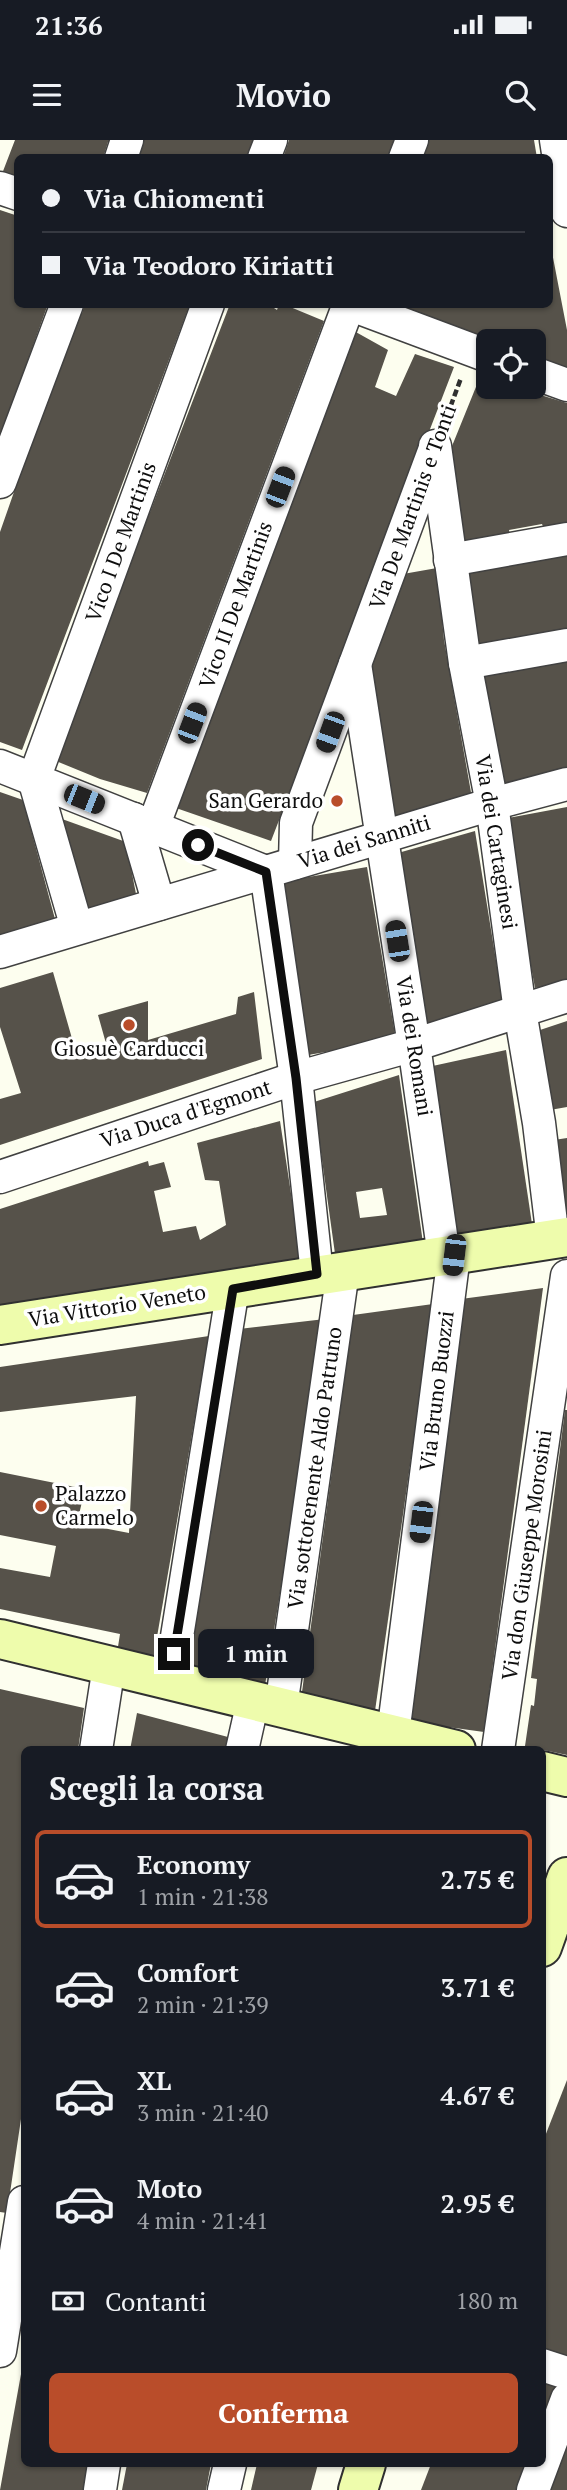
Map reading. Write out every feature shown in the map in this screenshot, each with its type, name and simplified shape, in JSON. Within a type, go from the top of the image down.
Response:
[{"type":"street","points":[[556,140],[567,211]]},
{"type":"street","points":[[0,482],[65,308]]},
{"type":"street","name":"Vico I De Martinis","points":[[34,779],[207,308]]},
{"type":"street","name":"Vico II De Martinis","points":[[144,823],[347,308]]},
{"type":"street","points":[[360,308],[476,352]]},
{"type":"street","points":[[546,378],[567,386]]},
{"type":"street","name":"Via dei Cartaginesi","points":[[435,446],[465,663],[492,804],[520,1011],[553,1121],[560,1238]]},
{"type":"street","name":"Via De Martinis e Tonti","points":[[280,867],[435,446]]},
{"type":"street","points":[[450,560],[567,539]]},
{"type":"street","points":[[465,663],[567,645]]},
{"type":"street","name":"Via dei Romani","points":[[355,664],[380,837],[449,1255]]},
{"type":"street","points":[[0,766],[144,823],[280,867]]},
{"type":"street","points":[[34,779],[77,928]]},
{"type":"street","name":"Via dei Sanniti","points":[[0,952],[380,837],[567,784]]},
{"type":"street","points":[[144,823],[159,904]]},
{"type":"street","name":"Via sottotenente Aldo Patruno","points":[[244,1746],[267,1704],[330,1273],[296,1078],[280,867]]},
{"type":"street","name":"Via Duca d'Egmont","points":[[0,1177],[296,1078],[414,1045],[567,996]]},
{"type":"street","name":"Via Vittorio Veneto","points":[[0,1325],[560,1238]]},
{"type":"street","name":"Via Bruno Buozzi","points":[[393,1743],[449,1255]]},
{"type":"street","name":"Via don Giuseppe Morosini","points":[[499,1746],[567,1276]]},
{"type":"street","points":[[170,1680],[233,1289]]},
{"type":"street","points":[[0,1639],[267,1704],[393,1743],[420,1746]]},
{"type":"street","points":[[97,1746],[109,1666]]},
{"type":"street","points":[[546,1772],[567,1777]]},
{"type":"street","points":[[546,1936],[567,1877]]},
{"type":"street","points":[[0,2351],[21,2230]]},
{"type":"street","points":[[546,2366],[567,2373]]},
{"type":"street","points":[[546,2455],[567,2399]]},
{"type":"street","points":[[100,2490],[104,2467]]},
{"type":"street","points":[[224,2490],[229,2467]]},
{"type":"street","points":[[358,2490],[365,2467]]},
{"type":"street","points":[[533,2490],[542,2467]]},
{"type":"path","name":"Via De Martinis e Tonti","points":[[435,446],[476,361]]},
{"type":"building","points":[[15,140],[114,140],[113,143],[108,142],[104,154],[14,154],[14,187],[0,179]]},
{"type":"building","points":[[142,140],[257,140],[251,154],[137,154]]},
{"type":"building","points":[[289,140],[394,140],[389,154],[284,154]]},
{"type":"building","points":[[426,140],[534,140],[536,154],[421,154]]},
{"type":"building","points":[[0,210],[14,215],[14,308],[47,308],[0,438]]},
{"type":"building","points":[[553,258],[567,330],[567,373],[546,370],[546,329],[476,329],[476,337],[376,308],[553,308]]},
{"type":"building","points":[[84,308],[188,308],[22,750],[0,742],[0,532],[77,312],[82,313]]},
{"type":"building","points":[[228,308],[293,308],[324,321],[147,793],[100,779],[56,761],[146,511],[150,512]]},
{"type":"building","points":[[354,331],[388,350],[375,387],[396,396],[415,354],[454,367],[271,841],[176,808]]},
{"type":"building","points":[[476,387],[476,399],[546,399],[546,397],[567,403],[567,525],[544,529],[542,524],[509,530],[510,535],[459,545],[450,451]]},
{"type":"building","points":[[567,550],[567,632],[478,648],[468,567]]},
{"type":"building","points":[[437,568],[444,640],[472,798],[393,820],[368,659],[403,574]]},
{"type":"building","points":[[567,658],[567,772],[502,791],[482,671]]},
{"type":"building","points":[[0,792],[23,800],[55,919],[0,936]]},
{"type":"building","points":[[567,807],[567,981],[535,988],[503,819]]},
{"type":"building","points":[[62,819],[126,842],[136,894],[88,910]]},
{"type":"building","points":[[475,831],[505,1001],[424,1031],[398,853]]},
{"type":"building","points":[[367,867],[396,1040],[308,1055],[279,882]]},
{"type":"building","name":"Giosuè Carducci","points":[[53,972],[77,1056],[107,1047],[98,1015],[148,1001],[148,1040],[236,1014],[238,997],[254,992],[262,1059],[0,1145],[0,1099],[21,1093],[0,1027],[0,988]]},
{"type":"building","points":[[567,1021],[567,1107],[550,1110],[537,1031]]},
{"type":"building","points":[[506,1050],[532,1224],[455,1238],[428,1067]]},
{"type":"building","points":[[399,1075],[423,1243],[336,1261],[314,1102]],"holes":[[[382,1188],[387,1215],[360,1218],[356,1192]]]},
{"type":"building","points":[[280,1121],[302,1266],[0,1309],[0,1209],[148,1161],[149,1166],[164,1162],[171,1187],[154,1191],[163,1232],[196,1226],[200,1240],[226,1225],[219,1181],[205,1180],[197,1143]]},
{"type":"building","points":[[567,1138],[567,1212],[565,1213],[554,1140]]},
{"type":"building","points":[[543,1288],[484,1732],[404,1721],[461,1299]]},
{"type":"building","points":[[433,1304],[375,1711],[302,1692],[353,1315]]},
{"type":"building","points":[[325,1319],[265,1685],[188,1668],[239,1329]]},
{"type":"building","name":"Palazzo Carmelo","points":[[209,1336],[153,1660],[117,1653],[120,1634],[0,1609],[0,1568],[50,1577],[56,1546],[0,1535],[0,1472],[85,1489],[77,1523],[129,1533],[136,1396],[0,1412],[0,1367]]},
{"type":"building","points":[[567,1410],[567,1755],[546,1750],[546,1746],[525,1746],[537,1679],[531,1678]]},
{"type":"building","points":[[0,1689],[84,1708],[79,1746],[21,1746],[21,2119],[7,2213],[0,2212]]},
{"type":"building","points":[[137,1713],[228,1737],[226,1746],[131,1746]]},
{"type":"building","points":[[567,2080],[566,2357],[546,2350],[546,2134]]},
{"type":"building","points":[[21,2374],[21,2467],[88,2467],[84,2490],[0,2490]]},
{"type":"building","points":[[546,2382],[557,2385],[546,2408]]},
{"type":"building","points":[[567,2447],[567,2490],[550,2490]]},
{"type":"building","points":[[126,2467],[210,2467],[206,2490],[122,2490]]},
{"type":"building","points":[[256,2467],[317,2467],[311,2490],[251,2490]]},
{"type":"building","points":[[430,2467],[525,2467],[516,2490],[421,2490]]},
{"type":"place","name":"San Gerardo","points":[[337,801]]},
{"type":"place","name":"Giosuè Carducci","points":[[129,1025]]},
{"type":"place","name":"Palazzo Carmelo","points":[[41,1506]]},
{"type":"route","points":[[174,1654],[233,1289],[317,1274],[296,1078],[266,872],[198,845]]}]
